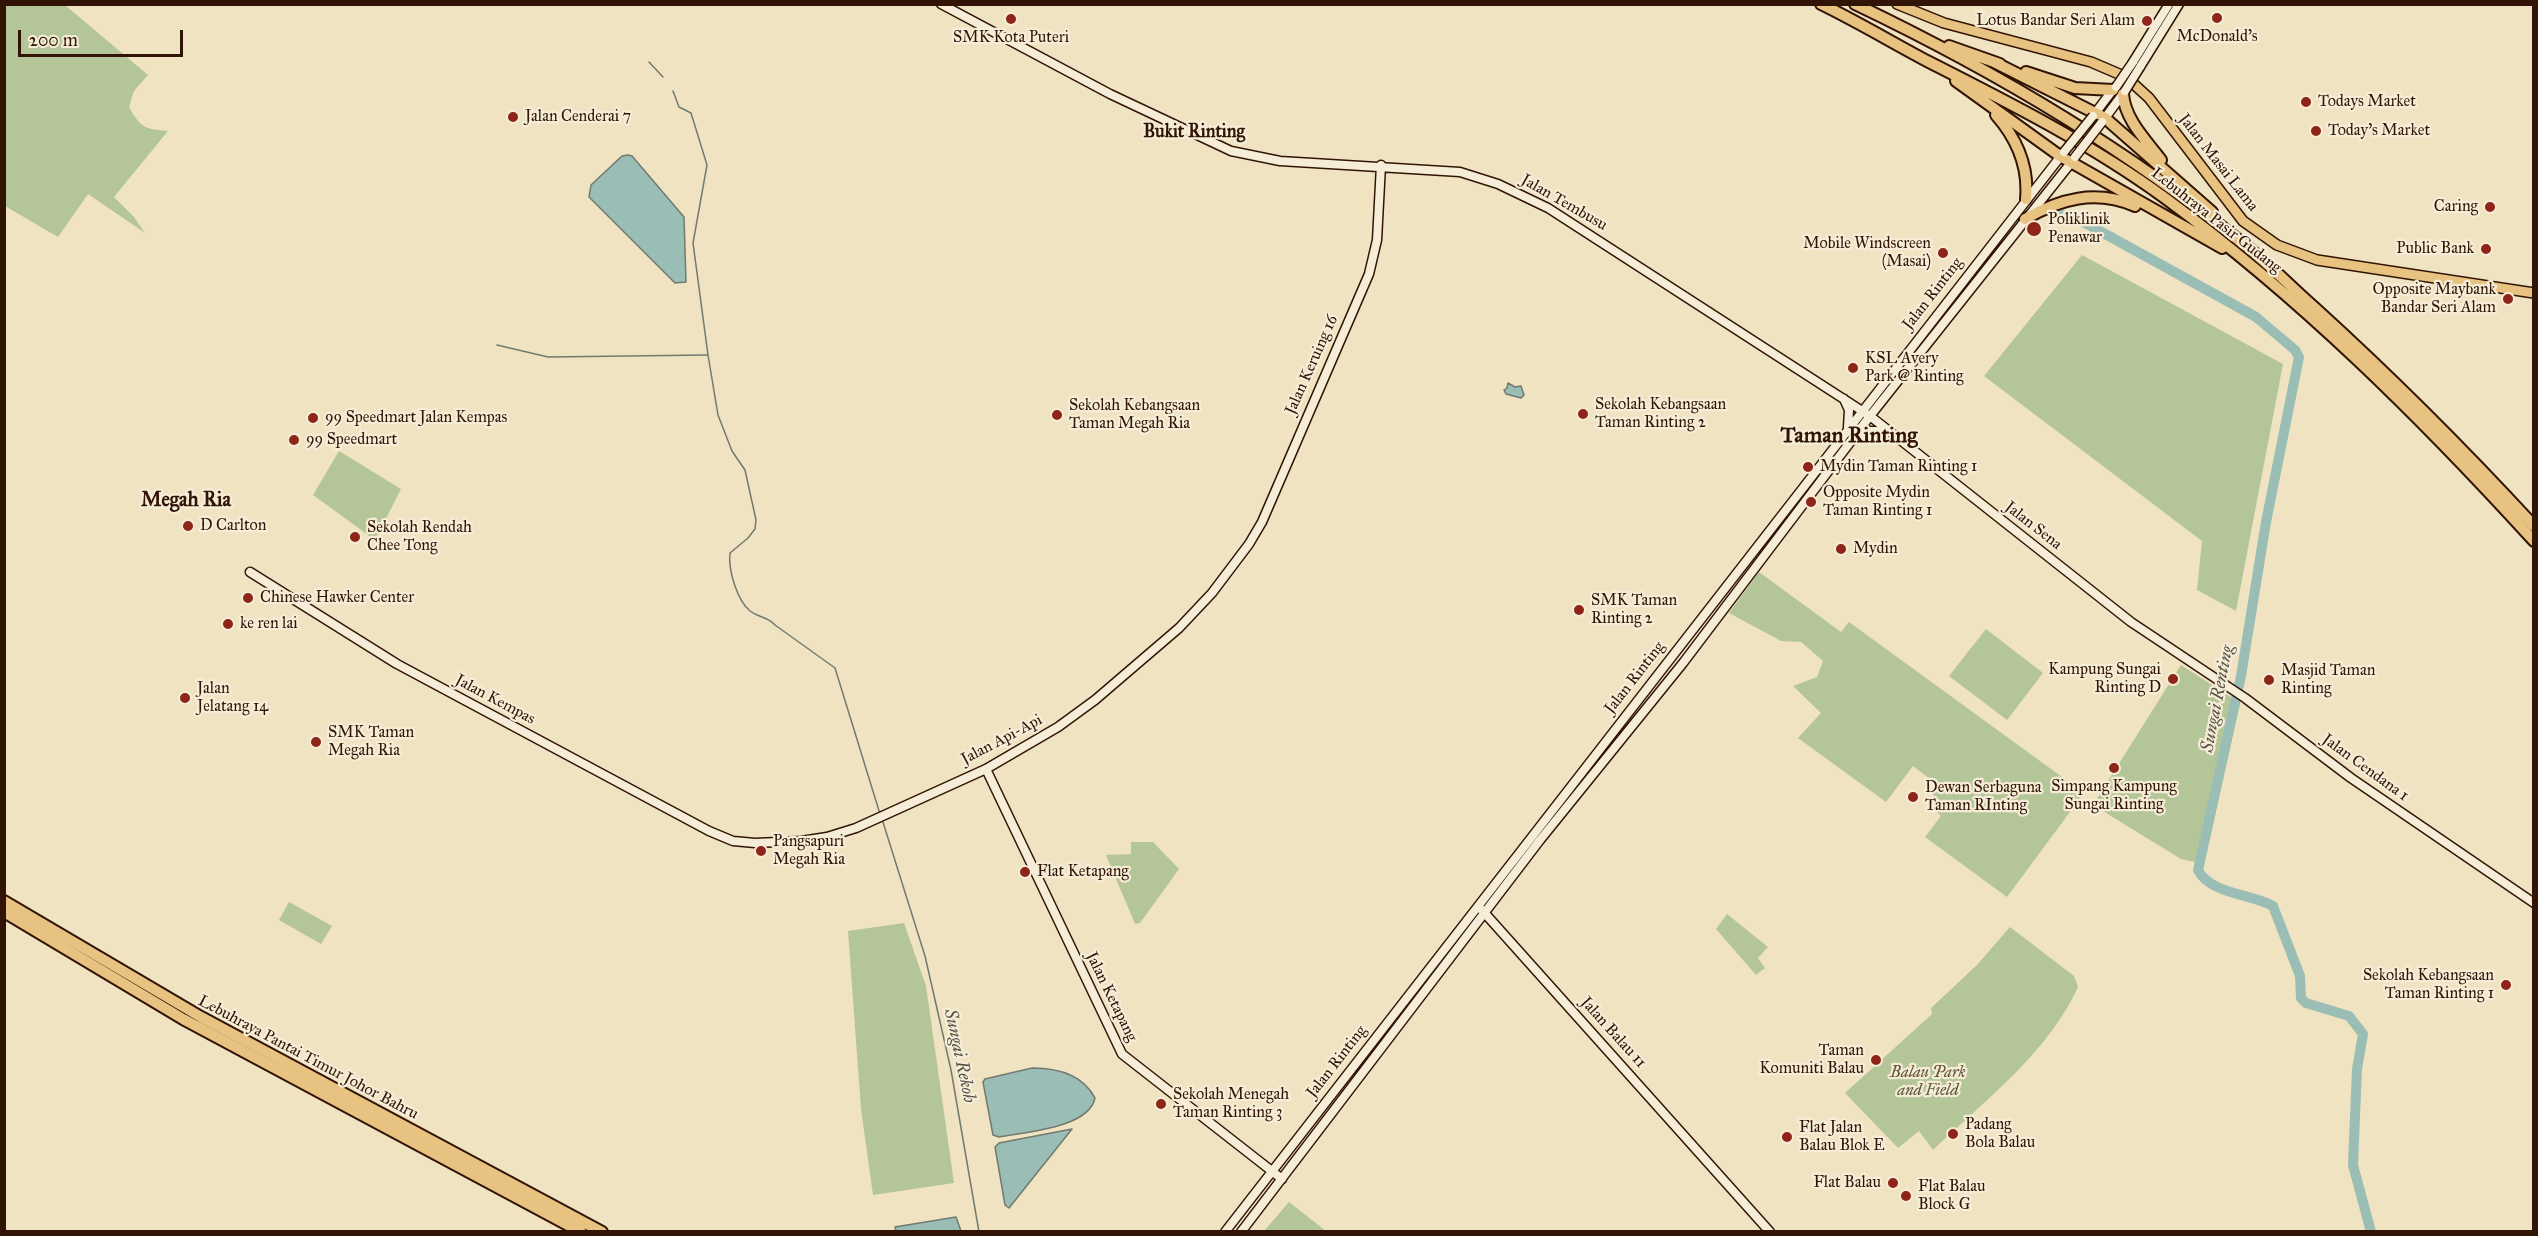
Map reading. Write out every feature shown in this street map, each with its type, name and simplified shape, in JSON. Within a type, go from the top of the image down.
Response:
[{"type":"highway","name":"Lebuhraya Pasir Gudang","points":[[1821,4],[2081,142],[2163,197],[2253,267],[2380,381],[2459,459],[2534,541]]},
{"type":"highway","name":"Lebuhraya Pasir Gudang","points":[[1855,4],[1926,38],[2088,133],[2171,188],[2242,242],[2387,374],[2466,452],[2534,526]]},
{"type":"highway","points":[[1926,38],[2075,88],[2119,90],[2125,109],[2135,126],[2175,177]]},
{"type":"highway","points":[[1930,62],[2062,154],[2253,267]]},
{"type":"highway","points":[[1994,62],[2099,117],[2175,177],[2242,242]]},
{"type":"highway","points":[[1971,91],[2002,122],[2020,152],[2026,172],[2026,199]]},
{"type":"highway","points":[[2025,219],[2057,203],[2094,196],[2122,200],[2171,220]]},
{"type":"highway","name":"Lebuhraya Pantai Timur Johor Bahru","points":[[4,901],[201,1017],[602,1232]]},
{"type":"highway","name":"Lebuhraya Pantai Timur Johor Bahru","points":[[4,912],[183,1019],[581,1232]]},
{"type":"main road","name":"Jalan Masai Lama","points":[[1897,4],[1944,23],[2091,62],[2126,76],[2149,98],[2242,221],[2277,245],[2317,260],[2534,293]]},
{"type":"street","name":"Jalan Tembusu","points":[[941,4],[1110,94],[1231,151],[1280,161],[1381,165],[1460,172],[1523,194],[1866,413]]},
{"type":"street","points":[[2137,64],[2169,4]]},
{"type":"street","points":[[2099,117],[2179,4]]},
{"type":"street","name":"Jalan Rinting","points":[[1878,398],[2026,199],[2062,154],[2099,117]]},
{"type":"street","name":"Jalan Rinting","points":[[1225,1232],[1476,905],[1848,428],[1866,413],[2073,160],[2099,117]]},
{"type":"street","name":"Jalan Keruing 16","points":[[1234,566],[1262,522],[1369,274],[1377,240],[1381,165]]},
{"type":"street","points":[[1844,399],[1863,402],[1878,398],[1881,417],[1889,431],[1869,431],[1854,437]]},
{"type":"street","points":[[1844,399],[1849,410],[1848,428]]},
{"type":"street","name":"Jalan Rinting","points":[[1241,1232],[1485,912],[1683,663],[1854,437],[1866,413]]},
{"type":"street","name":"Jalan Sena","points":[[1866,413],[2122,615],[2181,656]]},
{"type":"street","name":"Jalan Api-Api","points":[[733,841],[801,841],[856,828],[986,769],[1020,751],[1095,700],[1179,628],[1234,566]]},
{"type":"street","name":"Jalan Kempas","points":[[250,572],[397,664],[499,721],[733,841]]},
{"type":"street","name":"Jalan Cendana 1","points":[[2181,656],[2245,698],[2351,778],[2534,903]]},
{"type":"street","name":"Jalan Ketapang","points":[[986,769],[1122,1054],[1282,1179]]},
{"type":"street","name":"Jalan Balau 11","points":[[1476,905],[1485,912],[1770,1232]]},
{"type":"green space","points":[[5,4],[65,5],[148,75],[134,91],[129,107],[144,126],[168,131],[114,197],[134,217],[145,233],[88,194],[58,237],[5,206]]},
{"type":"green space","points":[[2082,255],[2283,364],[2236,611],[2197,590],[2202,541],[1984,376]]},
{"type":"green space","points":[[339,451],[401,489],[375,540],[313,495]]},
{"type":"green space","points":[[1759,572],[1841,632],[1849,622],[2084,793],[2007,897],[1925,837],[1941,816],[1935,810],[1941,801],[1932,794],[1938,785],[1913,766],[1886,802],[1798,738],[1821,713],[1793,686],[1817,677],[1823,661],[1801,642],[1781,641],[1729,613]]},
{"type":"green space","points":[[1986,629],[2043,673],[2007,720],[1949,676]]},
{"type":"green space","points":[[2181,665],[2240,703],[2204,864],[2181,859],[2093,805]]},
{"type":"green space","points":[[1131,842],[1153,842],[1179,869],[1140,923],[1135,924],[1106,855],[1131,854]]},
{"type":"green space","points":[[289,902],[332,926],[321,944],[279,920]]},
{"type":"green space","points":[[1727,914],[1768,947],[1758,958],[1765,968],[1756,975],[1716,929]]},
{"type":"green space","points":[[904,923],[926,986],[954,1183],[873,1195],[861,1109],[848,931]]},
{"type":"green space","name":"Balau Park and Field","points":[[2010,927],[2074,976],[2078,987],[2065,1011],[2032,1055],[1933,1150],[1919,1131],[1898,1148],[1845,1093],[1932,1014],[1931,1008],[1977,965]]},
{"type":"green space","points":[[1289,1202],[1326,1231],[1264,1231]]},
{"type":"water","points":[[622,156],[632,156],[684,217],[686,282],[675,283],[589,197],[591,185]]},
{"type":"water","points":[[1508,383],[1515,387],[1521,386],[1524,395],[1521,398],[1506,394],[1504,390]]},
{"type":"water","points":[[1032,1068],[1060,1071],[1076,1078],[1090,1090],[1095,1098],[1090,1108],[1081,1116],[1054,1127],[999,1137],[993,1135],[983,1082],[985,1079]]},
{"type":"water","points":[[1072,1129],[1009,1208],[1005,1205],[995,1147],[999,1143]]},
{"type":"water","points":[[956,1217],[961,1231],[896,1231],[895,1227]]},
{"type":"waterway","points":[[649,62],[663,77]]},
{"type":"waterway","points":[[673,91],[679,107],[691,113],[707,165],[693,243],[708,355],[718,415],[732,451],[745,470],[756,520],[755,529],[748,538],[730,553],[730,568],[734,584],[741,600],[750,611],[769,620],[835,668],[880,814]]},
{"type":"waterway","name":"Sungai Renting","points":[[2063,215],[2078,219],[2256,317],[2295,350],[2299,357],[2266,522],[2241,676],[2198,870],[2204,878],[2221,889],[2273,906],[2300,976],[2301,998],[2306,1003],[2349,1016],[2363,1034],[2357,1069],[2353,1165],[2371,1232]]},
{"type":"waterway","points":[[497,345],[548,357],[707,355]]},
{"type":"waterway","name":"Sungai Rekoh","points":[[882,819],[925,956],[951,1070],[979,1232]]},
{"type":"place","name":"McDonald's","points":[[2217,18]]},
{"type":"place","name":"SMK Kota Puteri","points":[[1011,19]]},
{"type":"place","name":"Lotus Bandar Seri Alam","points":[[2147,21]]},
{"type":"place","name":"Todays Market","points":[[2306,102]]},
{"type":"place","name":"Jalan Cenderai 7","points":[[513,117]]},
{"type":"place","name":"Today's Market","points":[[2316,131]]},
{"type":"place","name":"Caring","points":[[2490,207]]},
{"type":"place","name":"Poliklinik Penawar","points":[[2034,229]]},
{"type":"place","name":"Public Bank","points":[[2486,249]]},
{"type":"place","name":"Mobile Windscreen (Masai)","points":[[1943,253]]},
{"type":"place","name":"Opposite Maybank Bandar Seri Alam","points":[[2508,299]]},
{"type":"place","name":"KSL Avery Park @ Rinting","points":[[1853,368]]},
{"type":"place","name":"Sekolah Kebangsaan Taman Rinting 2","points":[[1583,414]]},
{"type":"place","name":"Sekolah Kebangsaan Taman Megah Ria","points":[[1057,415]]},
{"type":"place","name":"99 Speedmart Jalan Kempas","points":[[313,418]]},
{"type":"place","name":"99 Speedmart","points":[[294,440]]},
{"type":"place","name":"Mydin Taman Rinting 1","points":[[1808,467]]},
{"type":"place","name":"Opposite Mydin Taman Rinting 1","points":[[1811,502]]},
{"type":"place","name":"D Carlton","points":[[188,526]]},
{"type":"place","name":"Sekolah Rendah Chee Tong","points":[[355,537]]},
{"type":"place","name":"Mydin","points":[[1841,549]]},
{"type":"place","name":"Chinese Hawker Center","points":[[248,598]]},
{"type":"place","name":"SMK Taman Rinting 2","points":[[1579,610]]},
{"type":"place","name":"ke ren lai","points":[[228,624]]},
{"type":"place","name":"Kampung Sungai Rinting D","points":[[2173,679]]},
{"type":"place","name":"Masjid Taman Rinting","points":[[2269,680]]},
{"type":"place","name":"Jalan Jelatang 14","points":[[185,698]]},
{"type":"place","name":"SMK Taman Megah Ria","points":[[316,742]]},
{"type":"place","name":"Simpang Kampung Sungai Rinting","points":[[2114,768]]},
{"type":"place","name":"Dewan Serbaguna Taman RInting","points":[[1913,797]]},
{"type":"place","name":"Pangsapuri Megah Ria","points":[[761,851]]},
{"type":"place","name":"Flat Ketapang","points":[[1025,872]]},
{"type":"place","name":"Sekolah Kebangsaan Taman Rinting 1","points":[[2506,985]]},
{"type":"place","name":"Taman Komuniti Balau","points":[[1876,1060]]},
{"type":"place","name":"Sekolah Menegah Taman Rinting 3","points":[[1161,1104]]},
{"type":"place","name":"Padang Bola Balau","points":[[1953,1134]]},
{"type":"place","name":"Flat Jalan Balau Blok E","points":[[1787,1137]]},
{"type":"place","name":"Flat Balau","points":[[1893,1183]]},
{"type":"place","name":"Flat Balau Block G","points":[[1906,1196]]},
{"type":"district","name":"Bukit Rinting","points":[[1194,133]]},
{"type":"district","name":"Taman Rinting","points":[[1849,437]]},
{"type":"district","name":"Megah Ria","points":[[186,501]]}]
